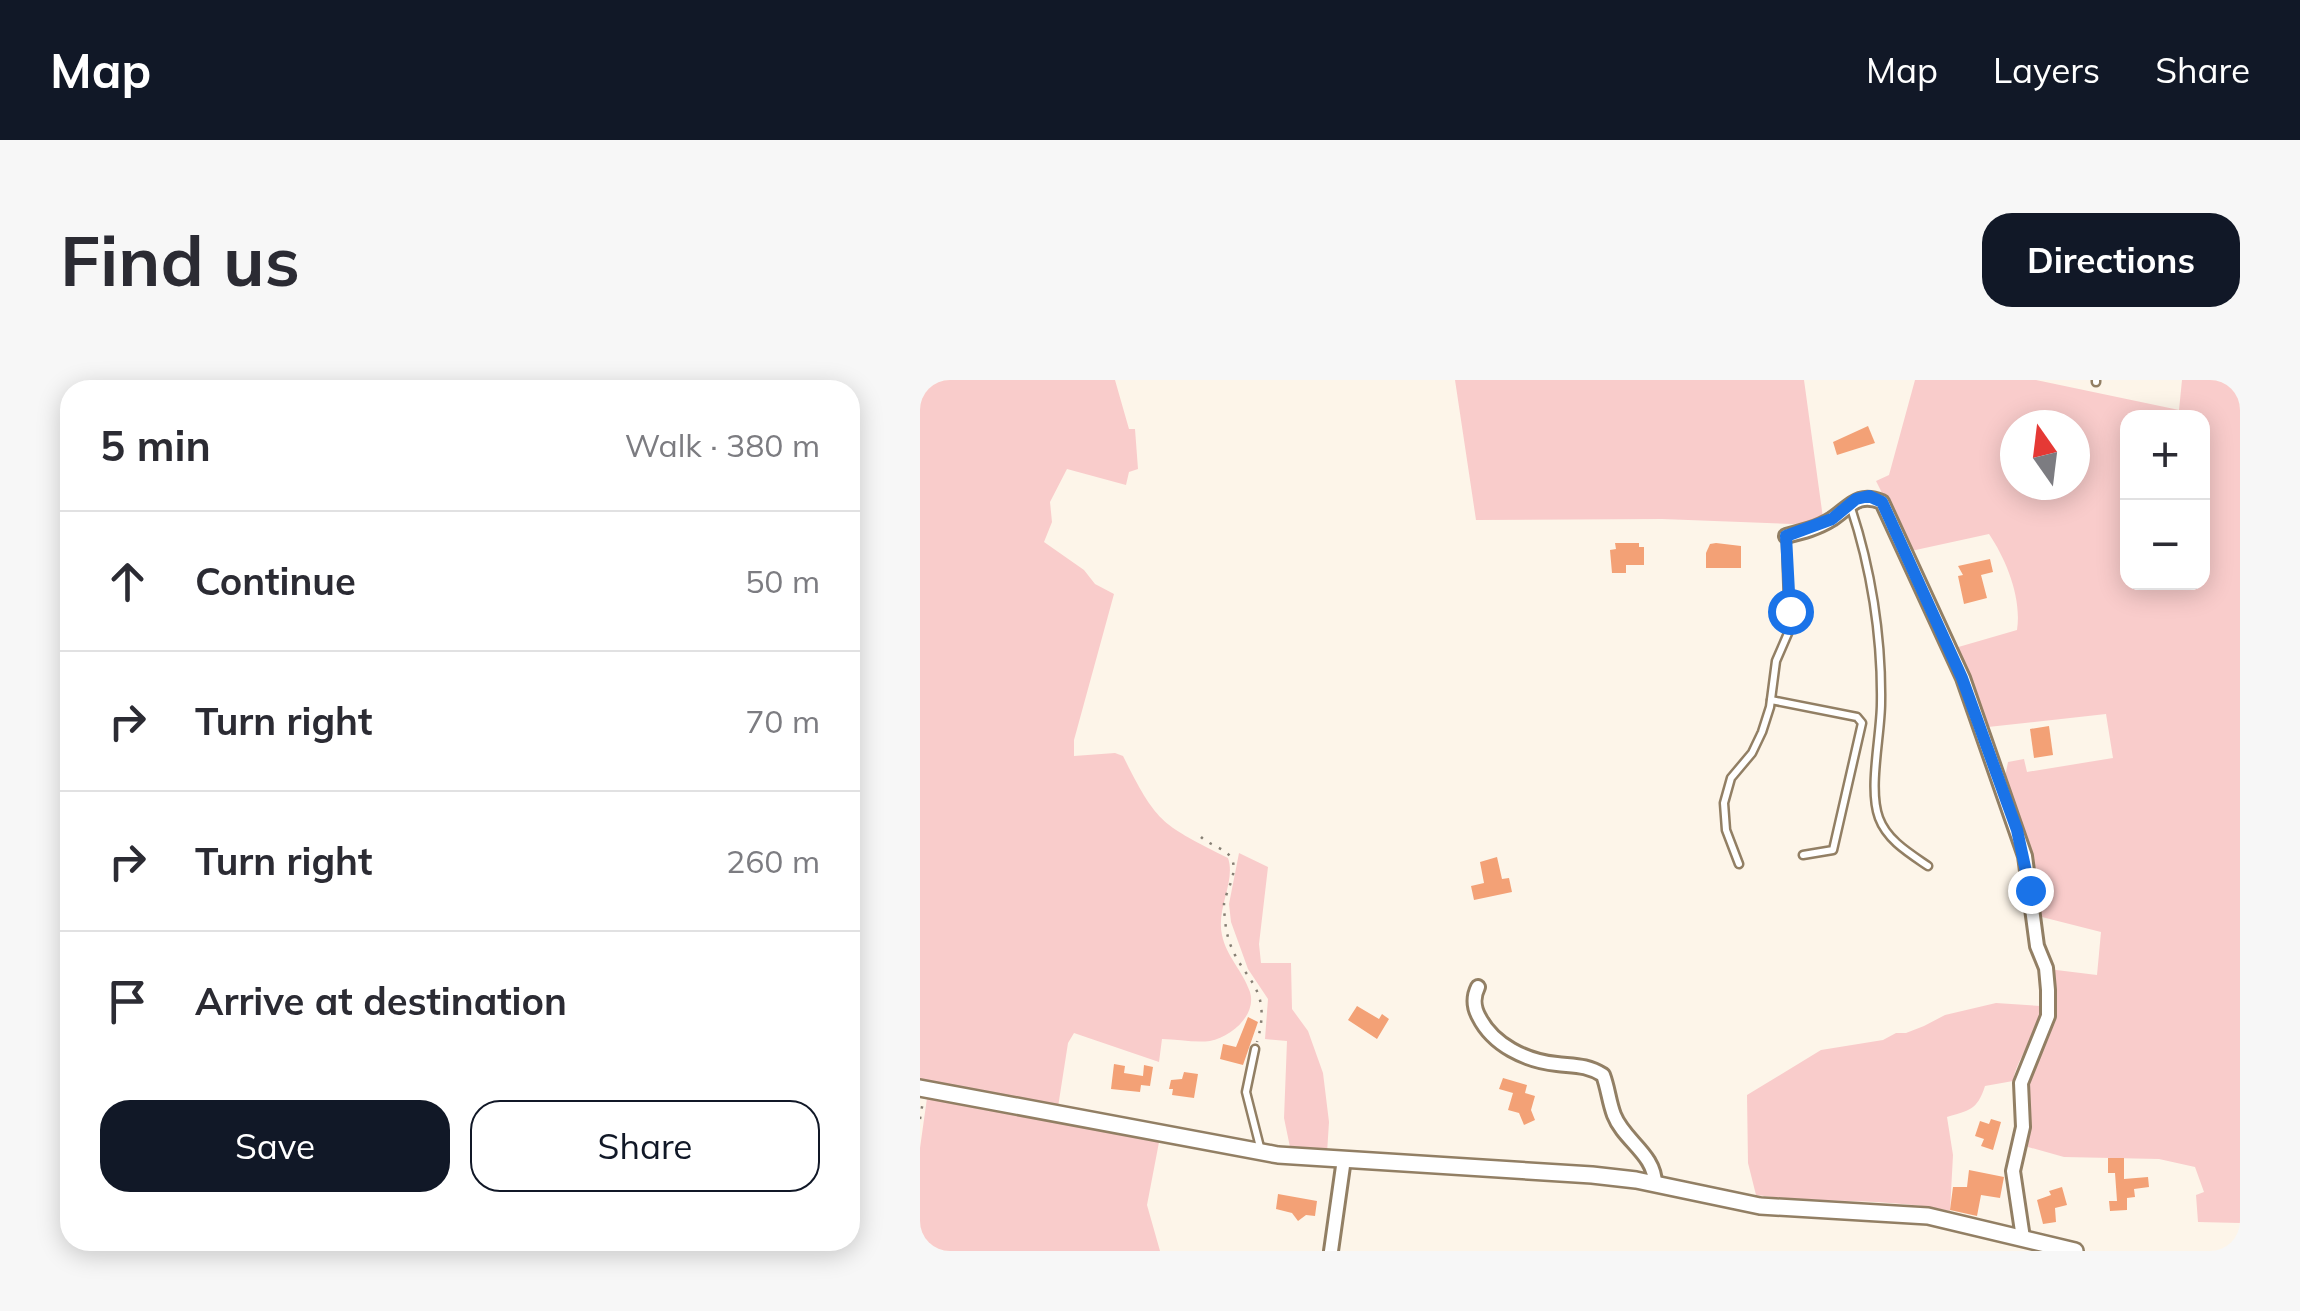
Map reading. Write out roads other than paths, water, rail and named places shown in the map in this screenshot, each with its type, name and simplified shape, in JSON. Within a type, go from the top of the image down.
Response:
[{"type":"street","points":[[1786,536],[1832,519],[1850,504],[1869,496],[1882,502],[1962,678],[2025,856],[2037,946],[2046,968],[2048,990],[2048,1016],[2021,1083],[2023,1127],[2013,1171],[2033,1244]]},
{"type":"street","points":[[1478,986],[1474,1009],[1491,1037],[1534,1060],[1588,1066],[1603,1075],[1615,1118],[1649,1161],[1655,1172],[1655,1184]]},
{"type":"street","points":[[922,1088],[1261,1152],[1592,1175],[1760,1206],[1928,1216],[2075,1251]]},
{"type":"street","points":[[1331,1251],[1344,1160]]},
{"type":"lane","points":[[1850,504],[1872,583],[1882,700],[1876,807],[1884,828],[1902,848],[1928,866]]},
{"type":"lane","points":[[1739,864],[1724,818],[1726,790],[1762,732],[1776,661],[1789,631],[1786,536]]},
{"type":"lane","points":[[1770,700],[1858,716],[1862,723],[1833,850],[1803,855]]},
{"type":"lane","points":[[1255,1049],[1246,1092],[1261,1152]]}]
